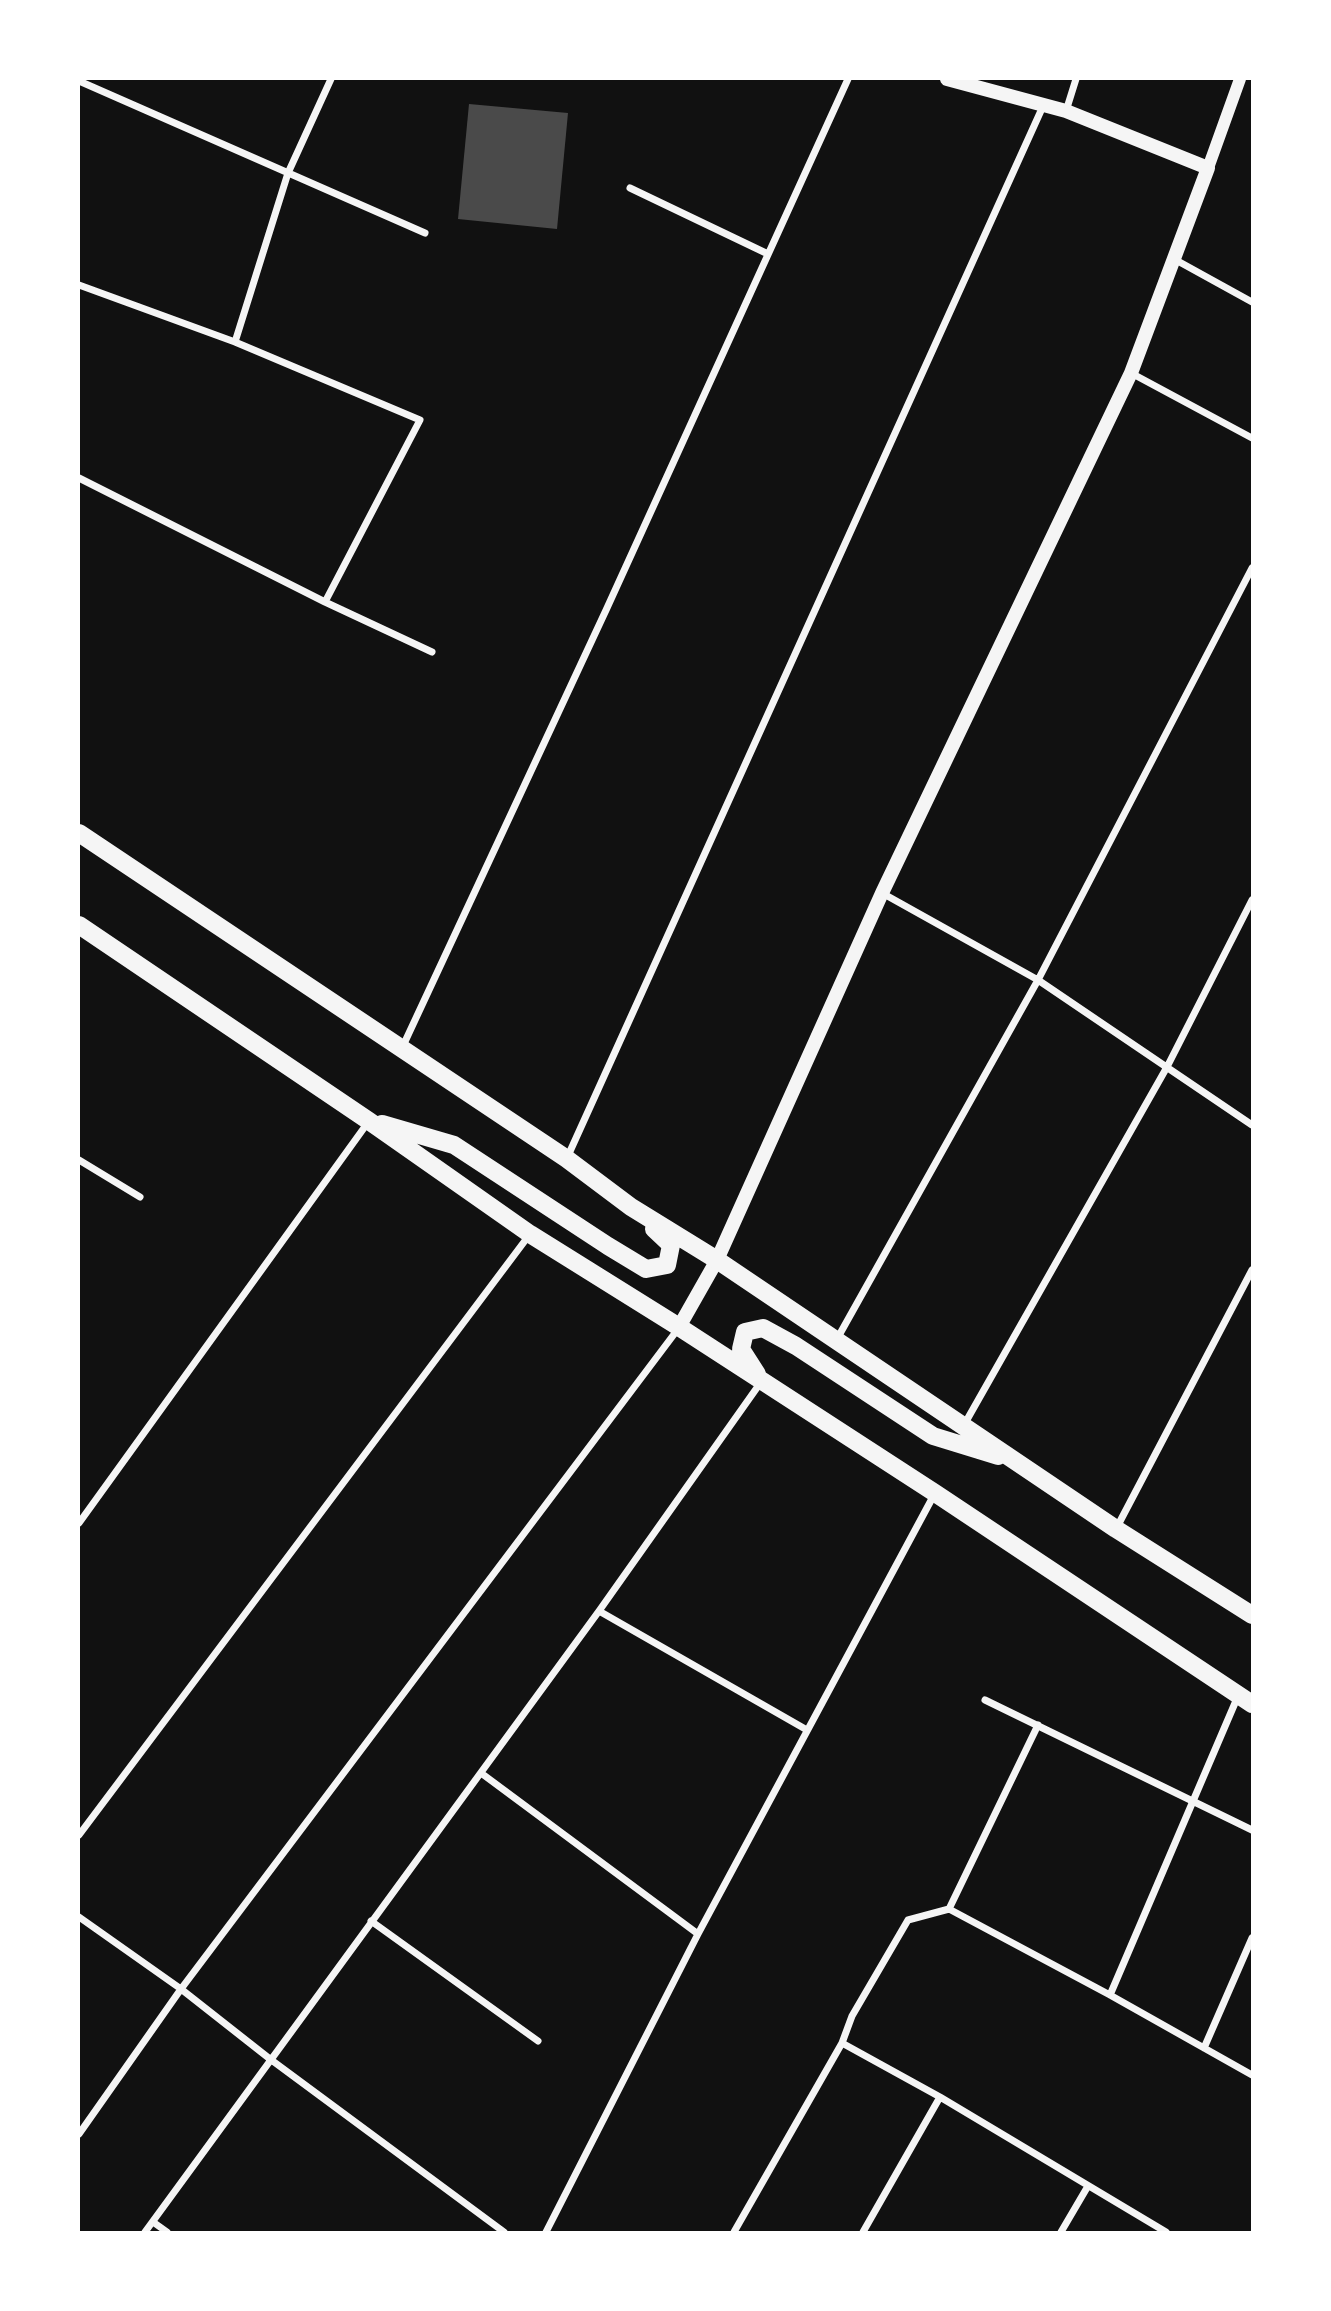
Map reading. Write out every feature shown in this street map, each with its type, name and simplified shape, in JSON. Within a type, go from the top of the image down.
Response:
[{"type":"main road","points":[[679,1327],[717,1260],[882,893],[1131,373],[1208,168],[1066,111],[947,79]]},
{"type":"main road","points":[[79,833],[567,1159],[631,1207],[717,1260],[1116,1529],[1252,1615]]},
{"type":"main road","points":[[79,925],[369,1121],[530,1234],[679,1327],[934,1493],[1245,1700]]},
{"type":"main road","points":[[369,1121],[454,1145],[646,1269],[667,1265],[671,1245],[631,1207]]},
{"type":"main road","points":[[762,1381],[741,1349],[745,1332],[763,1328],[796,1346],[933,1436],[1015,1461]]},
{"type":"street","points":[[235,342],[288,173],[331,79]]},
{"type":"street","points":[[402,1049],[848,79]]},
{"type":"street","points":[[1066,111],[1076,79]]},
{"type":"street","points":[[1208,168],[1240,79]]},
{"type":"street","points":[[79,81],[425,233]]},
{"type":"street","points":[[567,1159],[1044,104]]},
{"type":"street","points":[[630,188],[768,254]]},
{"type":"street","points":[[1174,259],[1252,302]]},
{"type":"street","points":[[79,285],[235,342],[419,421],[325,602]]},
{"type":"street","points":[[1131,373],[1252,438]]},
{"type":"street","points":[[79,478],[325,602],[432,652]]},
{"type":"street","points":[[837,1339],[1038,980],[1252,568]]},
{"type":"street","points":[[882,893],[1038,980],[1252,1125]]},
{"type":"street","points":[[964,1426],[1167,1067],[1252,900]]},
{"type":"street","points":[[79,1523],[369,1121]]},
{"type":"street","points":[[79,1160],[140,1196]]},
{"type":"street","points":[[79,1835],[530,1234]]},
{"type":"street","points":[[1116,1529],[1252,1270]]},
{"type":"street","points":[[79,2134],[181,1989],[679,1327]]},
{"type":"street","points":[[145,2232],[599,1611],[762,1381]]},
{"type":"street","points":[[546,2232],[698,1934],[934,1493]]},
{"type":"street","points":[[599,1611],[807,1730]]},
{"type":"street","points":[[985,1700],[1252,1830]]},
{"type":"street","points":[[1110,1995],[1194,1801],[1245,1700]]},
{"type":"street","points":[[948,1909],[1038,1725]]},
{"type":"street","points":[[481,1773],[698,1934]]},
{"type":"street","points":[[734,2232],[842,2043],[852,2016],[908,1920],[948,1909],[1110,1995],[1252,2075]]},
{"type":"street","points":[[79,1917],[181,1989],[270,2059],[504,2232]]},
{"type":"street","points":[[371,1921],[538,2041]]},
{"type":"street","points":[[1204,2048],[1252,1938]]},
{"type":"street","points":[[842,2043],[940,2097],[1166,2232]]},
{"type":"street","points":[[863,2232],[940,2097]]},
{"type":"street","points":[[1061,2232],[1088,2186]]},
{"type":"street","points":[[153,2222],[167,2232]]},
{"type":"building","points":[[469,104],[568,113],[557,229],[458,219]]}]
